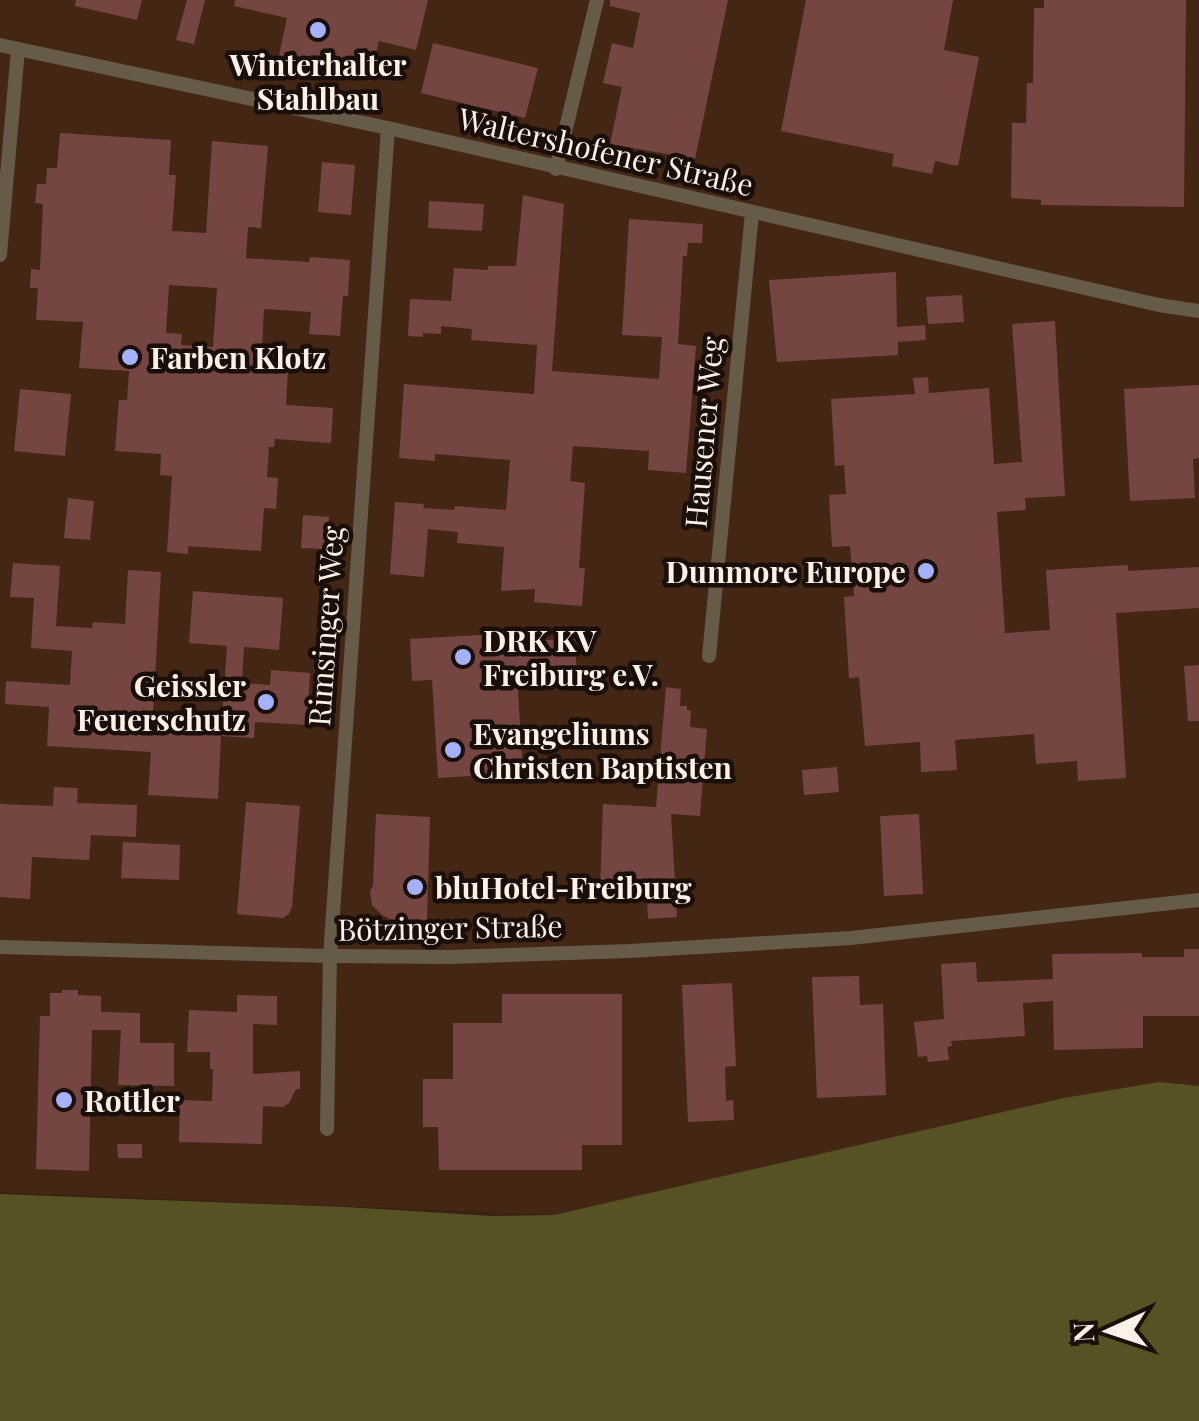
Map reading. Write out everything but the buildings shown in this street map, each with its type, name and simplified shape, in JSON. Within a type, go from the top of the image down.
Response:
[{"type":"street","points":[[556,168],[597,0]]},
{"type":"street","name":"Waltershofener Straße","points":[[0,45],[388,128],[752,214],[1199,311]]},
{"type":"street","points":[[0,255],[18,49]]},
{"type":"street","name":"Rimsinger Weg","points":[[327,1129],[330,956],[388,128]]},
{"type":"street","name":"Hausener Weg","points":[[709,656],[752,214]]},
{"type":"street","name":"Bötzinger Straße","points":[[0,947],[449,957],[630,951],[851,938],[1199,900]]},
{"type":"shaded area","points":[[0,0],[1199,0],[1199,1086],[1159,1082],[554,1215],[0,1192]]},
{"type":"shaded area","points":[[1159,1082],[1199,1086],[1199,1421],[0,1421],[0,1194],[493,1216],[554,1215],[1064,1098]]},
{"type":"place","name":"Winterhalter Stahlbau","points":[[318,30]]},
{"type":"place","name":"Farben Klotz","points":[[130,357]]},
{"type":"place","name":"Dunmore Europe","points":[[926,571]]},
{"type":"place","name":"DRK KV Freiburg e.V.","points":[[463,657]]},
{"type":"place","name":"Geissler Feuerschutz","points":[[266,702]]},
{"type":"place","name":"Evangeliums Christen Baptisten","points":[[453,750]]},
{"type":"place","name":"bluHotel-Freiburg","points":[[415,887]]},
{"type":"place","name":"Rottler","points":[[64,1100]]}]
